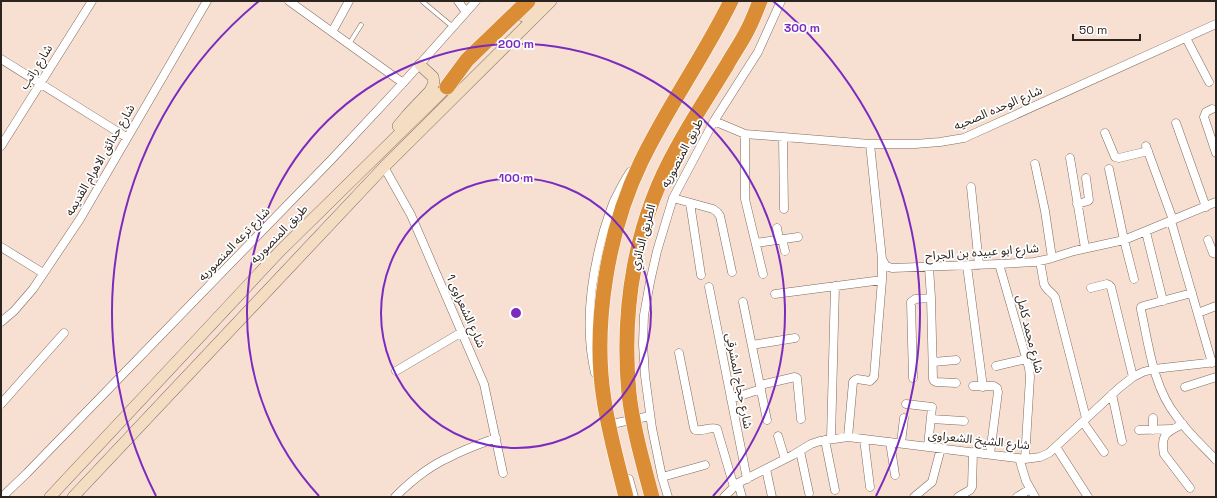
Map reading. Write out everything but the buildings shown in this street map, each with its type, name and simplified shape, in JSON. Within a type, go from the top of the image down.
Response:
[{"type":"highway","points":[[447,87],[467,60],[528,1]]},
{"type":"highway","points":[[626,497],[609,432],[603,398],[601,330],[603,296],[608,261],[618,221],[640,163],[656,132],[719,25],[731,1]]},
{"type":"highway","name":"الطريق الدائري","points":[[652,497],[635,429],[630,394],[627,353],[627,318],[631,280],[650,206],[670,160],[747,32],[760,1]]},
{"type":"main road","name":"طريق المنصوريه","points":[[50,497],[280,252],[388,144],[539,1]]},
{"type":"main road","points":[[73,497],[384,167],[550,1]]},
{"type":"main road","points":[[388,144],[397,127],[430,91],[434,83],[433,77],[420,65]]},
{"type":"main road","points":[[131,410],[144,422]]},
{"type":"street","name":"شارع راتب","points":[[1,146],[92,1]]},
{"type":"street","name":"شارع حدائق الاهرام القديمه","points":[[1,322],[14,311],[33,289],[80,219],[126,137],[207,1]]},
{"type":"street","points":[[289,1],[403,84]]},
{"type":"street","points":[[332,32],[349,1]]},
{"type":"street","points":[[458,1],[466,12]]},
{"type":"street","name":"شارع ترعه المنصوريه","points":[[2,497],[332,159],[403,84],[476,1]]},
{"type":"street","points":[[634,497],[595,371],[590,341],[593,281],[601,242],[614,203],[625,180],[702,49],[728,1]]},
{"type":"street","name":"طريق المنصوريه","points":[[668,497],[662,477],[650,416],[643,344],[644,315],[657,251],[673,198],[714,121],[758,52],[781,1]]},
{"type":"street","name":"شارع الوحده الصحيه","points":[[714,121],[745,134],[870,144],[915,144],[964,138],[1216,24]]},
{"type":"street","points":[[1186,38],[1209,82]]},
{"type":"street","points":[[1,58],[126,137]]},
{"type":"street","points":[[1212,109],[1206,112],[1204,117],[1216,153]]},
{"type":"street","points":[[1176,123],[1206,206]]},
{"type":"street","points":[[1105,133],[1115,157],[1118,158],[1147,149],[1172,221],[1192,293],[1214,362]]},
{"type":"street","points":[[745,134],[745,199],[763,274]]},
{"type":"street","points":[[783,137],[784,209]]},
{"type":"street","points":[[848,437],[853,382],[857,379],[870,381],[874,377],[882,280],[882,259],[870,144]]},
{"type":"street","points":[[1070,158],[1084,248]]},
{"type":"street","points":[[1035,164],[1045,211],[1052,258]]},
{"type":"street","name":"شارع الشعراوى 1","points":[[384,167],[411,215],[484,384],[503,473]]},
{"type":"street","points":[[1109,169],[1134,279]]},
{"type":"street","points":[[1077,204],[1089,200],[1086,178]]},
{"type":"street","points":[[972,186],[978,265]]},
{"type":"street","points":[[673,198],[713,209],[717,212],[720,216],[732,272]]},
{"type":"street","name":"شارع ابو عبيده بن الجراح","points":[[882,259],[886,266],[892,268],[967,266],[1040,261],[1084,248],[1124,240],[1216,202]]},
{"type":"street","points":[[690,203],[701,275]]},
{"type":"street","points":[[777,228],[785,251]]},
{"type":"street","points":[[1146,232],[1163,300]]},
{"type":"street","points":[[756,242],[798,237]]},
{"type":"street","points":[[1208,240],[1213,253],[1216,254]]},
{"type":"street","points":[[1,247],[43,273]]},
{"type":"street","points":[[1040,261],[1045,288],[1055,297],[1084,420],[1104,452]]},
{"type":"street","name":"شارع محمد كامل","points":[[999,264],[1030,377],[1022,472],[1035,497]]},
{"type":"street","points":[[967,266],[983,386]]},
{"type":"street","points":[[929,267],[933,379],[934,381],[956,383]]},
{"type":"street","points":[[775,294],[882,280]]},
{"type":"street","points":[[1091,288],[1107,284],[1111,286],[1134,377]]},
{"type":"street","points":[[835,286],[828,439],[835,490]]},
{"type":"street","name":"شارع حجاج المشرقى","points":[[709,287],[747,479]]},
{"type":"street","points":[[1192,293],[1143,306],[1141,310],[1154,369],[1166,399],[1176,416],[1216,460]]},
{"type":"street","points":[[913,378],[911,302],[915,299],[931,298]]},
{"type":"street","points":[[743,302],[767,420]]},
{"type":"street","points":[[1198,313],[1216,306]]},
{"type":"street","points":[[396,371],[462,332]]},
{"type":"street","points":[[1,404],[64,333]]},
{"type":"street","points":[[752,345],[795,338]]},
{"type":"street","points":[[679,353],[694,428],[695,430],[699,431],[713,428],[717,429],[736,485],[742,497]]},
{"type":"street","points":[[996,366],[1026,359]]},
{"type":"street","points":[[933,362],[956,360]]},
{"type":"street","name":"شارع الشيخ الشعراوى","points":[[724,497],[736,485],[811,444],[828,439],[848,437],[864,438],[1022,458],[1040,457],[1056,447],[1112,394],[1143,372],[1154,369],[1214,362]]},
{"type":"street","points":[[731,399],[792,377],[797,378],[801,419]]},
{"type":"street","points":[[1185,388],[1216,377]]},
{"type":"street","points":[[973,386],[994,386],[997,388],[998,392],[990,454]]},
{"type":"street","points":[[1112,394],[1122,441]]},
{"type":"street","points":[[906,404],[932,407],[928,446]]},
{"type":"street","points":[[612,424],[650,416]]},
{"type":"street","points":[[902,443],[904,418]]},
{"type":"street","points":[[1153,418],[1153,430]]},
{"type":"street","points":[[931,419],[964,420]]},
{"type":"street","points":[[1183,424],[1167,432],[1163,442],[1164,454],[1190,488]]},
{"type":"street","points":[[1139,430],[1172,429]]},
{"type":"street","points":[[778,436],[785,459]]},
{"type":"street","points":[[395,497],[409,483],[442,461],[496,438]]},
{"type":"street","points":[[864,438],[870,487]]},
{"type":"street","points":[[890,442],[895,475]]},
{"type":"street","points":[[1056,447],[1088,497]]},
{"type":"street","points":[[914,497],[932,482],[941,448]]},
{"type":"street","points":[[800,451],[809,494]]},
{"type":"street","points":[[958,497],[970,490],[972,487],[973,452]]},
{"type":"street","points":[[662,477],[705,465]]},
{"type":"street","points":[[766,469],[772,497]]},
{"type":"street","points":[[1018,497],[1030,489]]},
{"type":"lane","points":[[423,2],[453,28]]},
{"type":"lane","points":[[349,44],[361,25]]}]
